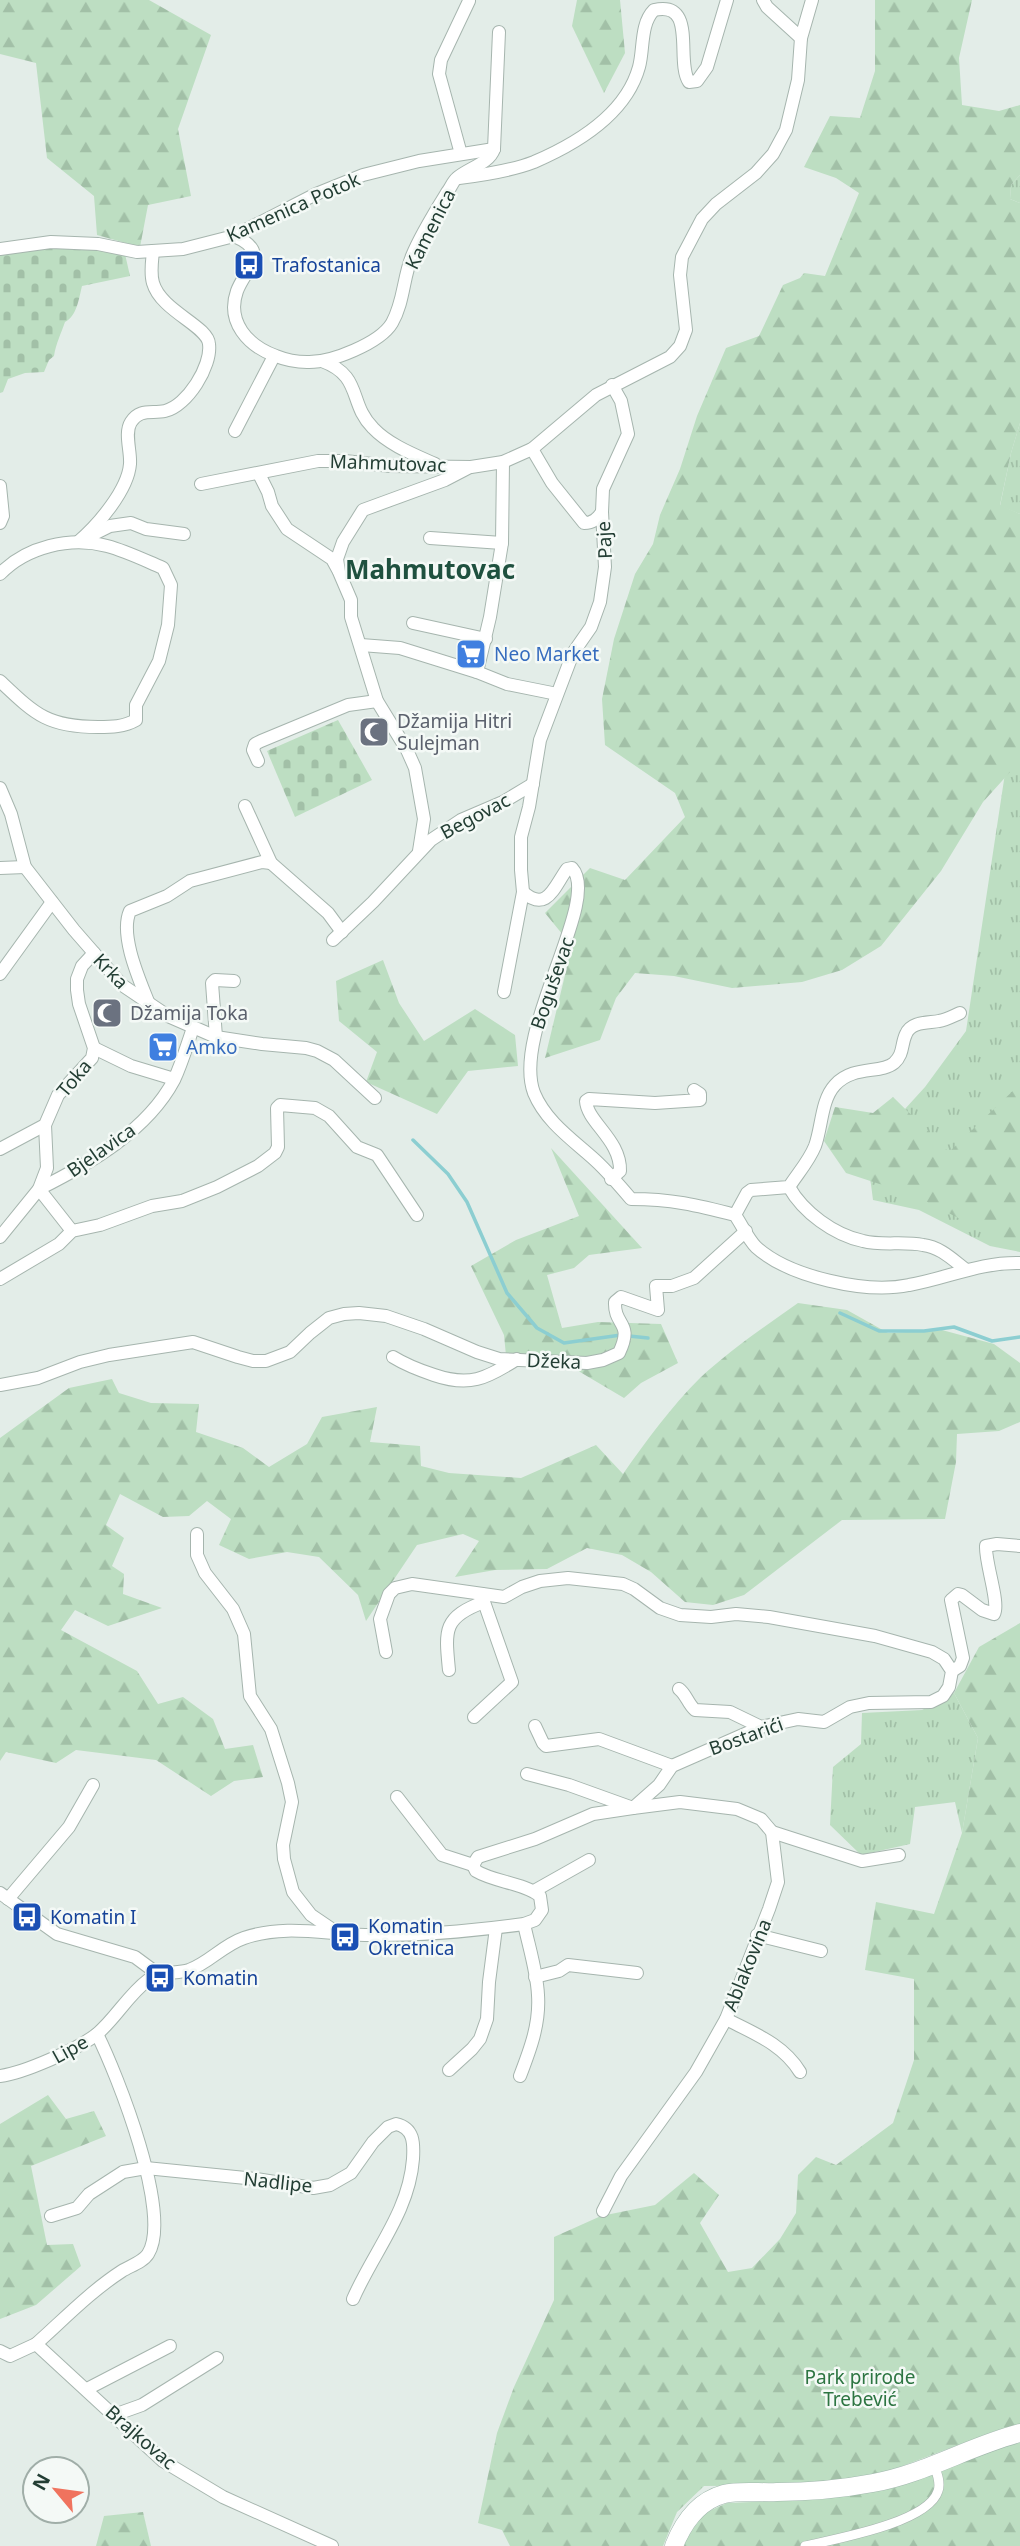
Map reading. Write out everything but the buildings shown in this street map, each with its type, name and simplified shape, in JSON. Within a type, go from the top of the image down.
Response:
[{"type":"main road","points":[[674,2546],[680,2530],[700,2505],[724,2494],[825,2491],[877,2483],[1020,2433]]},
{"type":"street","name":"Kamenica","points":[[456,179],[532,163],[569,144],[618,107],[636,73],[646,22],[654,10],[673,9],[679,15],[682,23],[684,72],[689,82],[697,81],[707,67],[727,0]]},
{"type":"street","points":[[763,0],[767,8],[801,38]]},
{"type":"street","name":"Mahmutovac","points":[[201,484],[318,461],[390,466],[471,467],[503,462],[532,449],[586,403],[612,385],[670,357],[680,346],[686,330],[680,275],[682,257],[702,219],[716,204],[756,173],[773,154],[786,131],[798,80],[801,38],[812,0]]},
{"type":"street","points":[[461,154],[439,74],[441,60],[469,1]]},
{"type":"street","points":[[494,149],[499,32]]},
{"type":"street","name":"Kamenica","points":[[234,236],[246,242],[253,257],[248,274],[237,290],[234,305],[236,324],[260,348],[274,356],[294,361],[322,361],[373,341],[391,325],[400,305],[411,257],[456,179],[489,157],[494,149]]},
{"type":"street","name":"Kamenica Potok","points":[[0,249],[51,242],[98,244],[138,252],[183,249],[234,236],[316,194],[363,174],[419,161],[494,149]]},
{"type":"street","points":[[78,542],[112,504],[129,475],[131,461],[128,430],[132,421],[139,414],[165,411],[177,405],[200,380],[206,367],[209,343],[207,335],[187,322],[156,290],[151,274],[153,251]]},
{"type":"street","points":[[235,431],[274,356]]},
{"type":"street","points":[[322,361],[346,373],[362,413],[373,429],[410,453],[439,466]]},
{"type":"street","name":"Paje","points":[[504,992],[523,892],[521,837],[540,740],[573,653],[591,627],[600,602],[605,568],[603,489],[628,434],[621,401],[612,385]]},
{"type":"street","points":[[532,449],[552,483],[583,523],[597,519],[602,512]]},
{"type":"street","points":[[477,672],[486,639],[502,542],[503,462]]},
{"type":"street","points":[[338,572],[337,559],[343,542],[363,510],[445,480],[471,467]]},
{"type":"street","points":[[258,474],[272,506],[287,528],[332,559],[351,600],[351,617],[377,701],[415,768],[424,819],[419,851]]},
{"type":"street","points":[[0,486],[3,516],[0,523]]},
{"type":"street","points":[[0,574],[29,551],[78,542],[110,526],[131,523],[146,529],[184,534]]},
{"type":"street","points":[[430,538],[502,542]]},
{"type":"street","points":[[0,681],[32,710],[55,723],[100,727],[128,724],[136,720],[135,705],[156,668],[163,647],[171,585],[163,568],[104,545],[78,542]]},
{"type":"street","points":[[412,624],[486,639]]},
{"type":"street","points":[[361,645],[400,648],[507,684],[557,694]]},
{"type":"street","points":[[258,761],[253,750],[255,744],[348,705],[377,701]]},
{"type":"street","name":"Begovac","points":[[271,863],[328,913],[337,936],[373,902],[419,851],[447,828],[517,795],[533,784]]},
{"type":"street","points":[[0,788],[25,867],[0,868]]},
{"type":"street","points":[[245,806],[271,863]]},
{"type":"street","points":[[150,1005],[135,967],[127,918],[130,911],[167,896],[190,881],[262,862],[271,863]]},
{"type":"street","name":"Krka","points":[[25,867],[122,985],[150,1005],[216,1037],[317,1051],[334,1060],[375,1098]]},
{"type":"street","name":"Boguševac","points":[[523,892],[533,901],[540,901],[552,892],[568,869],[572,868],[577,876],[572,927],[540,1012],[533,1041],[530,1067],[534,1092],[547,1117],[605,1169],[631,1199],[684,1202],[735,1215]]},
{"type":"street","points":[[0,974],[52,902]]},
{"type":"street","name":"Toka","points":[[0,1237],[39,1189],[47,1168],[45,1125],[58,1095],[89,1064],[94,1048],[79,1004],[77,989],[82,967],[94,953]]},
{"type":"street","points":[[216,1037],[212,983],[215,980],[234,981]]},
{"type":"street","points":[[789,1186],[814,1147],[827,1097],[836,1084],[861,1070],[893,1064],[903,1052],[908,1030],[960,1013]]},
{"type":"street","name":"Bjelavica","points":[[39,1189],[69,1174],[118,1143],[163,1097],[174,1079],[193,1028]]},
{"type":"street","points":[[94,1048],[131,1066],[174,1079]]},
{"type":"street","points":[[611,1179],[620,1171],[619,1159],[611,1140],[586,1108],[586,1101],[655,1103],[700,1100],[701,1094],[694,1090]]},
{"type":"street","points":[[0,1279],[60,1244],[72,1231],[107,1223],[152,1206],[182,1201],[258,1166],[275,1153],[278,1147],[280,1105],[315,1108],[328,1116],[357,1147],[377,1155],[417,1215]]},
{"type":"street","points":[[0,1149],[45,1125]]},
{"type":"street","points":[[789,1186],[751,1190],[735,1215],[755,1245],[769,1256],[808,1274],[838,1284],[908,1286],[988,1264],[1020,1263]]},
{"type":"street","points":[[789,1186],[804,1206],[844,1235],[863,1241],[925,1245],[941,1251],[965,1269]]},
{"type":"street","points":[[39,1189],[72,1231]]},
{"type":"street","name":"Džeka","points":[[0,1385],[38,1378],[80,1362],[131,1350],[192,1342],[238,1357],[266,1361],[290,1352],[329,1318],[359,1312],[386,1316],[499,1359],[587,1363],[603,1360],[619,1353],[626,1336],[615,1311],[617,1299],[621,1297],[658,1310],[658,1284],[672,1286],[694,1278],[746,1231]]},
{"type":"street","points":[[393,1357],[420,1371],[444,1379],[467,1382],[492,1375],[517,1359]]},
{"type":"street","points":[[197,1534],[197,1555],[205,1573],[233,1609],[240,1623],[244,1634],[250,1696],[271,1729],[288,1783],[292,1802],[283,1845],[293,1892],[311,1914],[336,1932]]},
{"type":"street","name":"Bostarići","points":[[633,1808],[659,1785],[672,1766],[761,1727],[798,1719],[824,1722],[850,1707],[869,1703],[931,1702],[943,1696],[949,1688],[952,1671],[960,1666],[963,1658],[951,1604],[954,1597],[958,1594],[967,1596],[988,1614],[994,1614],[997,1610],[987,1561],[987,1545],[1020,1546]]},
{"type":"street","points":[[386,1652],[380,1619],[383,1606],[396,1588],[412,1584],[483,1598],[504,1597],[540,1581],[568,1578],[612,1582],[634,1589],[660,1608],[680,1615],[711,1617],[736,1614],[864,1633],[932,1652],[944,1659],[952,1671]]},
{"type":"street","points":[[449,1670],[446,1635],[449,1625],[460,1612],[483,1598]]},
{"type":"street","points":[[474,1717],[512,1682],[483,1598]]},
{"type":"street","points":[[679,1689],[695,1710],[730,1713],[761,1727]]},
{"type":"street","points":[[535,1726],[546,1746],[599,1739],[672,1766]]},
{"type":"street","points":[[527,1774],[569,1784],[633,1808]]},
{"type":"street","points":[[93,1785],[69,1827],[4,1896],[57,1934],[135,1957],[158,1974],[190,1969],[228,1944],[247,1937],[293,1929],[362,1935],[418,1934],[496,1928],[535,1920],[542,1910],[542,1901],[534,1891],[481,1874],[476,1871],[474,1860],[483,1854],[536,1839],[593,1814],[680,1801],[737,1809],[761,1819],[772,1832],[862,1861],[899,1855]]},
{"type":"street","points":[[397,1797],[442,1855],[473,1865]]},
{"type":"street","name":"Ablakovina","points":[[603,2211],[621,2176],[696,2072],[726,2019],[778,1882],[772,1832]]},
{"type":"street","points":[[534,1891],[589,1860]]},
{"type":"street","points":[[520,2076],[532,2045],[538,2015],[538,1993],[524,1924]]},
{"type":"street","points":[[449,2070],[480,2039],[487,2019],[488,1982],[496,1928]]},
{"type":"street","points":[[757,1935],[821,1951]]},
{"type":"street","points":[[535,1977],[559,1971],[568,1965],[637,1973]]},
{"type":"street","name":"Lipe","points":[[0,2076],[45,2063],[97,2034],[131,1995],[158,1974]]},
{"type":"street","points":[[726,2019],[776,2046],[790,2057],[800,2072]]},
{"type":"street","points":[[0,2351],[10,2356],[36,2344],[108,2280],[147,2256],[153,2242],[155,2225],[152,2189],[110,2060],[97,2034]]},
{"type":"street","name":"Nadlipe","points":[[146,2168],[256,2179],[313,2188],[339,2181],[351,2173],[388,2127],[396,2124],[409,2130],[414,2142],[406,2197],[353,2299]]},
{"type":"street","points":[[51,2216],[77,2208],[89,2194],[123,2172],[146,2168]]},
{"type":"street","name":"Brajkovac","points":[[36,2344],[163,2461],[222,2497],[332,2546]]},
{"type":"street","points":[[87,2389],[170,2346]]},
{"type":"street","points":[[114,2415],[142,2405],[217,2358]]},
{"type":"street","points":[[805,2546],[876,2529],[911,2516],[931,2503],[939,2490],[939,2479],[934,2465]]},
{"type":"green space","points":[[0,0],[149,0],[211,35],[178,129],[191,196],[148,205],[140,247],[97,235],[94,196],[47,158],[36,63],[0,54]]},
{"type":"green space","points":[[577,0],[620,0],[625,53],[604,93],[572,26]]},
{"type":"green space","points":[[875,0],[972,0],[959,58],[962,105],[999,111],[1020,105],[1020,175],[1011,185],[1010,199],[1020,203],[1020,423],[1000,505],[1020,514],[1020,761],[983,802],[941,871],[881,946],[842,970],[802,982],[732,988],[674,976],[635,973],[616,998],[600,1040],[545,1058],[572,946],[545,913],[590,868],[625,880],[685,817],[675,793],[605,745],[602,699],[614,639],[635,574],[653,544],[660,515],[726,348],[759,336],[783,285],[800,278],[804,273],[825,276],[859,193],[836,178],[804,167],[830,116],[860,118],[875,71]]},
{"type":"green space","points":[[1020,175],[1020,203],[1010,199],[1011,185]]},
{"type":"green space","points":[[37,248],[100,248],[125,254],[130,276],[82,286],[75,311],[65,322],[54,356],[49,360],[44,372],[25,373],[8,379],[3,392],[0,393],[0,255]]},
{"type":"green space","points":[[1020,423],[1020,514],[1000,506]]},
{"type":"green space","points":[[338,720],[372,780],[295,817],[267,751]]},
{"type":"green space","points":[[1020,726],[1020,1252],[990,1246],[919,1210],[873,1200],[868,1161],[894,1121],[925,1087],[966,1031],[1012,727]]},
{"type":"green space","points":[[383,960],[399,1003],[424,1041],[475,1009],[515,1035],[518,1066],[468,1071],[437,1114],[366,1082],[377,1052],[339,1021],[336,981]]},
{"type":"green space","points":[[1020,1084],[1020,1244],[987,1233],[916,1196],[846,1173],[824,1141],[835,1107],[873,1113],[893,1097],[949,1152]]},
{"type":"green space","points":[[551,1148],[642,1248],[589,1255],[574,1268],[547,1275],[562,1328],[598,1322],[661,1324],[678,1363],[641,1383],[624,1398],[558,1359],[507,1366],[504,1335],[471,1266],[516,1240],[579,1216]]},
{"type":"green space","points":[[798,1303],[847,1310],[888,1333],[942,1330],[994,1344],[1020,1363],[1020,1422],[999,1431],[957,1434],[956,1462],[945,1519],[842,1520],[744,1595],[713,1605],[685,1602],[651,1572],[622,1555],[587,1548],[547,1569],[495,1570],[455,1577],[479,1541],[463,1534],[417,1545],[366,1621],[358,1595],[319,1557],[287,1552],[249,1559],[219,1545],[231,1519],[207,1501],[189,1516],[163,1517],[120,1494],[106,1525],[124,1538],[112,1566],[124,1574],[123,1594],[162,1608],[108,1626],[75,1610],[61,1630],[137,1671],[158,1704],[183,1697],[213,1719],[225,1749],[253,1745],[263,1777],[234,1781],[211,1796],[156,1760],[76,1750],[56,1763],[6,1752],[0,1761],[0,1438],[69,1388],[112,1379],[119,1393],[151,1403],[199,1404],[196,1432],[243,1448],[269,1467],[307,1444],[322,1417],[377,1407],[370,1442],[420,1446],[421,1466],[449,1473],[521,1478],[596,1445],[623,1474],[659,1424],[700,1378],[735,1348]]},
{"type":"green space","name":"Park prirode Trebević","points":[[1020,1623],[1020,2425],[995,2431],[876,2476],[822,2485],[704,2486],[677,2512],[663,2546],[510,2546],[502,2530],[478,2523],[497,2433],[514,2387],[554,2300],[554,2237],[601,2216],[655,2205],[694,2173],[719,2195],[700,2223],[728,2272],[752,2268],[780,2239],[796,2213],[798,2175],[816,2157],[836,2165],[893,2123],[914,2060],[914,1979],[865,1970],[876,1902],[934,1914],[962,1833],[978,1738],[954,1693],[979,1647]]},
{"type":"green space","points":[[954,1693],[978,1738],[962,1833],[955,1802],[915,1807],[910,1844],[861,1855],[830,1825],[833,1767],[861,1744],[862,1713],[922,1710]]},
{"type":"green space","points":[[48,2095],[66,2119],[94,2111],[106,2136],[31,2166],[47,2245],[73,2244],[81,2266],[36,2305],[0,2319],[0,2124]]},
{"type":"green space","points":[[1020,2441],[1020,2546],[684,2546],[686,2538],[705,2513],[727,2503],[824,2499],[875,2491]]},
{"type":"green space","points":[[143,2512],[151,2546],[96,2546],[104,2516]]},
{"type":"waterway","points":[[413,1140],[448,1174],[467,1202],[507,1293],[537,1328],[564,1343],[621,1335]]},
{"type":"waterway","points":[[840,1313],[879,1331],[924,1331],[954,1327],[992,1341],[1020,1337]]},
{"type":"waterway","points":[[629,1336],[648,1338]]},
{"type":"place","name":"Trafostanica","points":[[249,265]]},
{"type":"place","name":"Neo Market","points":[[471,654]]},
{"type":"place","name":"Džamija Hitri Sulejman","points":[[374,732]]},
{"type":"place","name":"Džamija Toka","points":[[107,1013]]},
{"type":"place","name":"Amko","points":[[163,1047]]},
{"type":"place","name":"Komatin I","points":[[27,1917]]},
{"type":"place","name":"Komatin Okretnica","points":[[345,1937]]},
{"type":"place","name":"Komatin","points":[[160,1978]]},
{"type":"district","name":"Mahmutovac","points":[[430,570]]}]
